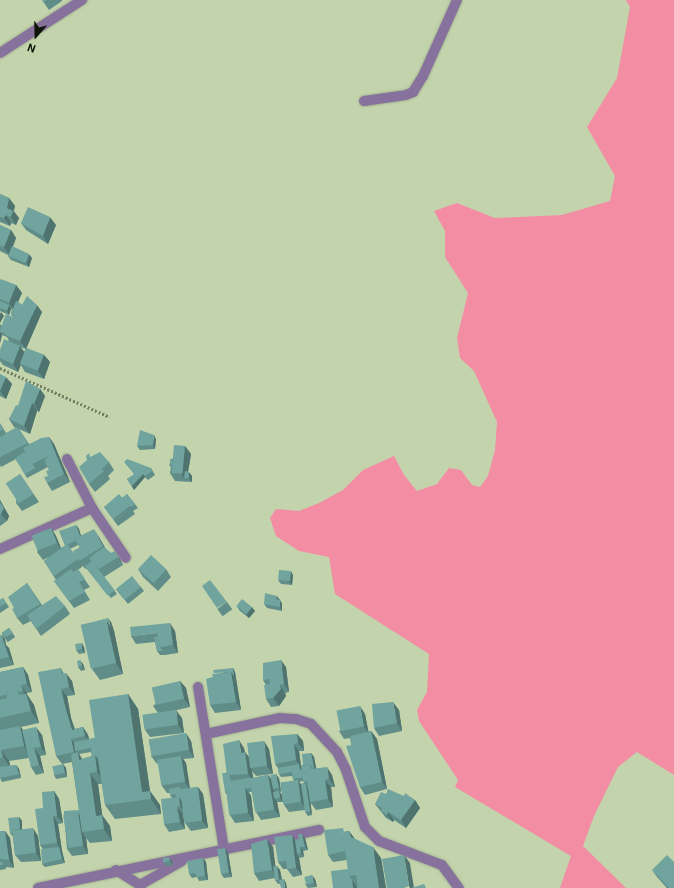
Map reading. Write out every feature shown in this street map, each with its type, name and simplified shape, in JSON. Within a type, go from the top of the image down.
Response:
[{"type":"street","points":[[0,53],[82,0]]},
{"type":"street","points":[[364,101],[406,95],[413,92],[424,76],[457,0]]},
{"type":"street","points":[[67,459],[92,508],[126,558]]},
{"type":"street","points":[[0,550],[92,508]]},
{"type":"street","points":[[198,687],[224,850]]},
{"type":"street","points":[[206,734],[280,718],[296,719],[311,724],[337,752],[346,770],[365,827],[379,841],[442,865],[459,888]]},
{"type":"street","points":[[38,888],[116,870],[187,858],[319,830]]},
{"type":"street","points":[[116,870],[141,887],[187,858]]},
{"type":"path","points":[[0,368],[110,417]]},
{"type":"shaded area","points":[[626,0],[674,0],[674,775],[637,752],[618,767],[594,816],[583,846],[626,888],[560,888],[571,856],[455,787],[458,780],[419,721],[417,710],[427,692],[429,654],[335,594],[329,557],[299,551],[276,536],[270,518],[276,509],[299,511],[319,503],[343,490],[363,470],[394,456],[404,475],[417,491],[437,484],[449,468],[461,470],[472,485],[480,487],[488,476],[495,450],[497,422],[474,371],[460,358],[457,338],[468,293],[445,257],[445,231],[434,211],[457,203],[495,218],[562,215],[610,201],[615,176],[587,127],[617,78],[630,7]]},
{"type":"building","points":[[0,194],[9,198],[7,208],[13,211],[11,217],[6,215],[4,218],[0,217]]},
{"type":"building","points":[[28,207],[50,217],[43,236],[21,223]]},
{"type":"building","points":[[0,225],[11,230],[4,247],[0,246]]},
{"type":"building","points":[[12,246],[29,254],[26,263],[8,256]]},
{"type":"building","points":[[1,279],[16,285],[9,303],[0,299]]},
{"type":"building","points":[[27,296],[37,305],[20,341],[5,335],[14,315],[11,314],[16,301],[22,305]]},
{"type":"building","points":[[0,301],[9,305],[7,311],[0,308]]},
{"type":"building","points":[[6,314],[13,317],[6,334],[0,332],[0,330]]},
{"type":"building","points":[[4,339],[20,346],[13,364],[0,358],[0,350]]},
{"type":"building","points":[[26,348],[44,355],[38,371],[20,364]]},
{"type":"building","points":[[0,374],[6,377],[0,391]]},
{"type":"building","points":[[26,381],[40,389],[34,404],[32,403],[24,426],[9,419],[16,405],[18,406]]},
{"type":"building","points":[[0,424],[3,430],[0,431]]},
{"type":"building","points":[[17,427],[28,443],[0,457],[0,437]]},
{"type":"building","points":[[140,430],[154,435],[153,445],[137,446]]},
{"type":"building","points":[[49,437],[64,474],[47,483],[44,477],[48,476],[46,471],[49,470],[44,460],[51,455],[32,464],[23,448],[41,438]]},
{"type":"building","points":[[174,445],[185,446],[183,474],[172,473]]},
{"type":"building","points":[[25,452],[35,468],[25,474],[15,458]]},
{"type":"building","points":[[100,452],[109,462],[102,469],[104,471],[89,484],[79,467],[87,460],[86,456],[89,453],[90,457]]},
{"type":"building","points":[[127,459],[151,468],[152,471],[145,476],[143,474],[132,486],[127,479],[134,474],[124,462]]},
{"type":"building","points":[[170,459],[172,459],[172,465],[170,465]]},
{"type":"building","points":[[185,471],[189,472],[189,478],[184,478]]},
{"type":"building","points":[[20,474],[33,494],[19,503],[6,483]]},
{"type":"building","points":[[119,494],[130,506],[113,519],[104,507]]},
{"type":"building","points":[[127,494],[135,504],[131,507],[122,498]]},
{"type":"building","points":[[0,502],[4,508],[0,515]]},
{"type":"building","points":[[76,525],[80,536],[74,539],[75,541],[65,546],[59,531]]},
{"type":"building","points":[[51,528],[57,543],[38,551],[32,536]]},
{"type":"building","points":[[94,529],[103,546],[79,561],[78,559],[54,576],[44,561],[67,544],[75,555],[73,551],[80,547],[74,539]]},
{"type":"building","points":[[104,547],[111,553],[115,551],[118,557],[99,569],[89,558]]},
{"type":"building","points":[[151,555],[166,569],[153,583],[138,569]]},
{"type":"building","points":[[92,561],[115,590],[108,596],[85,567]]},
{"type":"building","points":[[71,569],[73,572],[78,569],[85,579],[79,582],[85,592],[69,601],[54,581]]},
{"type":"building","points":[[279,570],[291,571],[290,581],[278,580]]},
{"type":"building","points":[[132,576],[141,587],[124,600],[116,589]]},
{"type":"building","points":[[210,580],[227,602],[217,608],[202,586]]},
{"type":"building","points":[[27,583],[40,604],[17,618],[8,597]]},
{"type":"building","points":[[265,593],[277,596],[276,599],[280,600],[280,607],[264,604]]},
{"type":"building","points":[[56,596],[65,606],[36,629],[27,615]]},
{"type":"building","points":[[3,598],[6,603],[0,607],[0,600]]},
{"type":"building","points":[[242,599],[252,607],[246,614],[236,606]]},
{"type":"building","points":[[108,618],[111,627],[106,619],[97,622],[97,621]]},
{"type":"building","points":[[106,619],[116,663],[91,669],[81,625]]},
{"type":"building","points":[[170,623],[173,645],[160,647],[157,633],[131,636],[130,627]]},
{"type":"building","points":[[9,628],[13,633],[6,637],[2,633]]},
{"type":"building","points":[[0,635],[2,635],[3,641],[0,642]]},
{"type":"building","points":[[154,637],[158,637],[160,647],[163,651],[157,651]]},
{"type":"building","points":[[3,641],[9,657],[0,659],[0,642]]},
{"type":"building","points":[[82,643],[82,649],[76,650],[75,644]]},
{"type":"building","points":[[80,660],[82,666],[78,667],[77,661]]},
{"type":"building","points":[[281,660],[284,684],[280,685],[281,689],[273,698],[266,699],[264,685],[270,684],[269,679],[263,680],[263,663]]},
{"type":"building","points":[[23,667],[27,684],[21,685],[23,691],[19,692],[17,689],[6,691],[6,695],[0,696],[0,672]]},
{"type":"building","points":[[61,668],[62,674],[66,673],[69,687],[61,689],[72,730],[83,727],[85,736],[71,739],[74,752],[56,756],[38,672]]},
{"type":"building","points":[[233,668],[234,676],[231,672],[214,673],[213,670]]},
{"type":"building","points":[[231,672],[236,702],[210,705],[206,679],[213,677],[212,674]]},
{"type":"building","points":[[180,681],[184,699],[156,705],[152,688]]},
{"type":"building","points":[[17,689],[19,695],[26,694],[31,711],[0,718],[0,700],[7,698],[6,691]]},
{"type":"building","points":[[128,694],[142,792],[150,791],[151,799],[105,805],[89,700]]},
{"type":"building","points":[[393,702],[397,723],[374,728],[372,704]]},
{"type":"building","points":[[360,706],[364,727],[340,731],[336,711]]},
{"type":"building","points":[[176,710],[178,725],[144,730],[142,715]]},
{"type":"building","points":[[20,726],[24,746],[1,750],[3,757],[0,758],[0,730]]},
{"type":"building","points":[[36,727],[41,747],[34,748],[39,765],[31,767],[22,730]]},
{"type":"building","points":[[371,731],[382,782],[360,787],[346,746],[352,745],[350,736]]},
{"type":"building","points":[[186,733],[189,750],[152,756],[149,740]]},
{"type":"building","points":[[297,734],[298,743],[294,744],[296,760],[275,764],[271,736]]},
{"type":"building","points":[[95,738],[98,757],[95,755],[92,756],[91,748],[75,751],[74,742]]},
{"type":"building","points":[[239,740],[241,753],[245,752],[248,774],[227,775],[223,744]]},
{"type":"building","points":[[264,741],[267,766],[250,768],[247,743]]},
{"type":"building","points":[[78,752],[79,760],[95,755],[97,772],[90,773],[96,816],[102,815],[104,829],[82,832],[71,754]]},
{"type":"building","points":[[311,753],[314,768],[310,764],[303,765],[302,754]]},
{"type":"building","points":[[181,756],[185,782],[161,785],[157,760]]},
{"type":"building","points":[[63,764],[65,773],[54,775],[52,766]]},
{"type":"building","points":[[299,764],[303,777],[293,779],[292,772],[279,774],[278,768]]},
{"type":"building","points":[[310,764],[311,769],[327,767],[329,779],[325,780],[328,799],[310,802],[307,781],[303,782],[301,766]]},
{"type":"building","points":[[16,765],[19,774],[0,778],[0,767]]},
{"type":"building","points":[[222,773],[229,775],[231,781],[249,778],[251,788],[226,790],[227,791],[225,792]]},
{"type":"building","points":[[276,774],[279,788],[273,789],[270,775]]},
{"type":"building","points":[[268,775],[274,809],[255,813],[249,778]]},
{"type":"building","points":[[298,780],[301,802],[283,804],[280,783]]},
{"type":"building","points":[[304,783],[306,785],[310,811],[305,812],[301,784]]},
{"type":"building","points":[[180,787],[182,801],[179,797],[176,797],[175,794],[170,795],[169,789]]},
{"type":"building","points":[[198,787],[202,821],[184,823],[180,789]]},
{"type":"building","points":[[245,788],[248,813],[229,815],[226,790]]},
{"type":"building","points":[[388,789],[404,796],[405,793],[415,800],[401,820],[388,812],[387,815],[381,811],[382,808],[375,804],[381,792],[386,794]]},
{"type":"building","points":[[54,791],[57,816],[53,816],[57,843],[40,845],[35,809],[43,808],[42,792]]},
{"type":"building","points":[[279,791],[280,798],[274,798],[273,792]]},
{"type":"building","points":[[179,797],[180,806],[177,807],[180,822],[164,824],[161,799]]},
{"type":"building","points":[[79,810],[79,815],[78,813],[64,815],[64,811]]},
{"type":"building","points":[[78,813],[83,846],[68,848],[63,815]]},
{"type":"building","points":[[19,817],[20,829],[12,830],[12,833],[10,833],[8,818]]},
{"type":"building","points":[[33,828],[36,853],[15,855],[12,831]]},
{"type":"building","points":[[343,828],[344,832],[342,832],[345,851],[328,855],[324,830]]},
{"type":"building","points":[[0,831],[5,831],[9,860],[0,859]]},
{"type":"building","points":[[349,831],[351,837],[373,847],[379,888],[358,888],[356,875],[349,876],[342,832]]},
{"type":"building","points":[[298,834],[302,834],[305,847],[300,847],[301,853],[297,854],[295,840],[299,839]]},
{"type":"building","points":[[292,835],[296,868],[287,869],[286,861],[278,862],[274,837]]},
{"type":"building","points":[[267,839],[272,870],[254,873],[251,844]]},
{"type":"building","points":[[59,847],[62,859],[42,864],[41,849]]},
{"type":"building","points":[[225,848],[229,873],[221,874],[217,849]]},
{"type":"building","points":[[404,855],[409,886],[404,888],[387,888],[382,859]]},
{"type":"building","points":[[667,855],[674,862],[674,888],[669,888],[652,870]]},
{"type":"building","points":[[169,857],[170,861],[163,862],[163,858]]},
{"type":"building","points":[[203,858],[205,876],[197,877],[195,873],[189,874],[187,861]]},
{"type":"building","points":[[277,866],[279,880],[275,880],[273,867]]},
{"type":"building","points":[[348,869],[353,888],[333,888],[331,871]]},
{"type":"building","points":[[312,875],[314,883],[306,885],[304,877]]},
{"type":"building","points":[[284,879],[285,888],[281,888],[279,880]]},
{"type":"building","points":[[424,884],[426,888],[411,888]]}]
